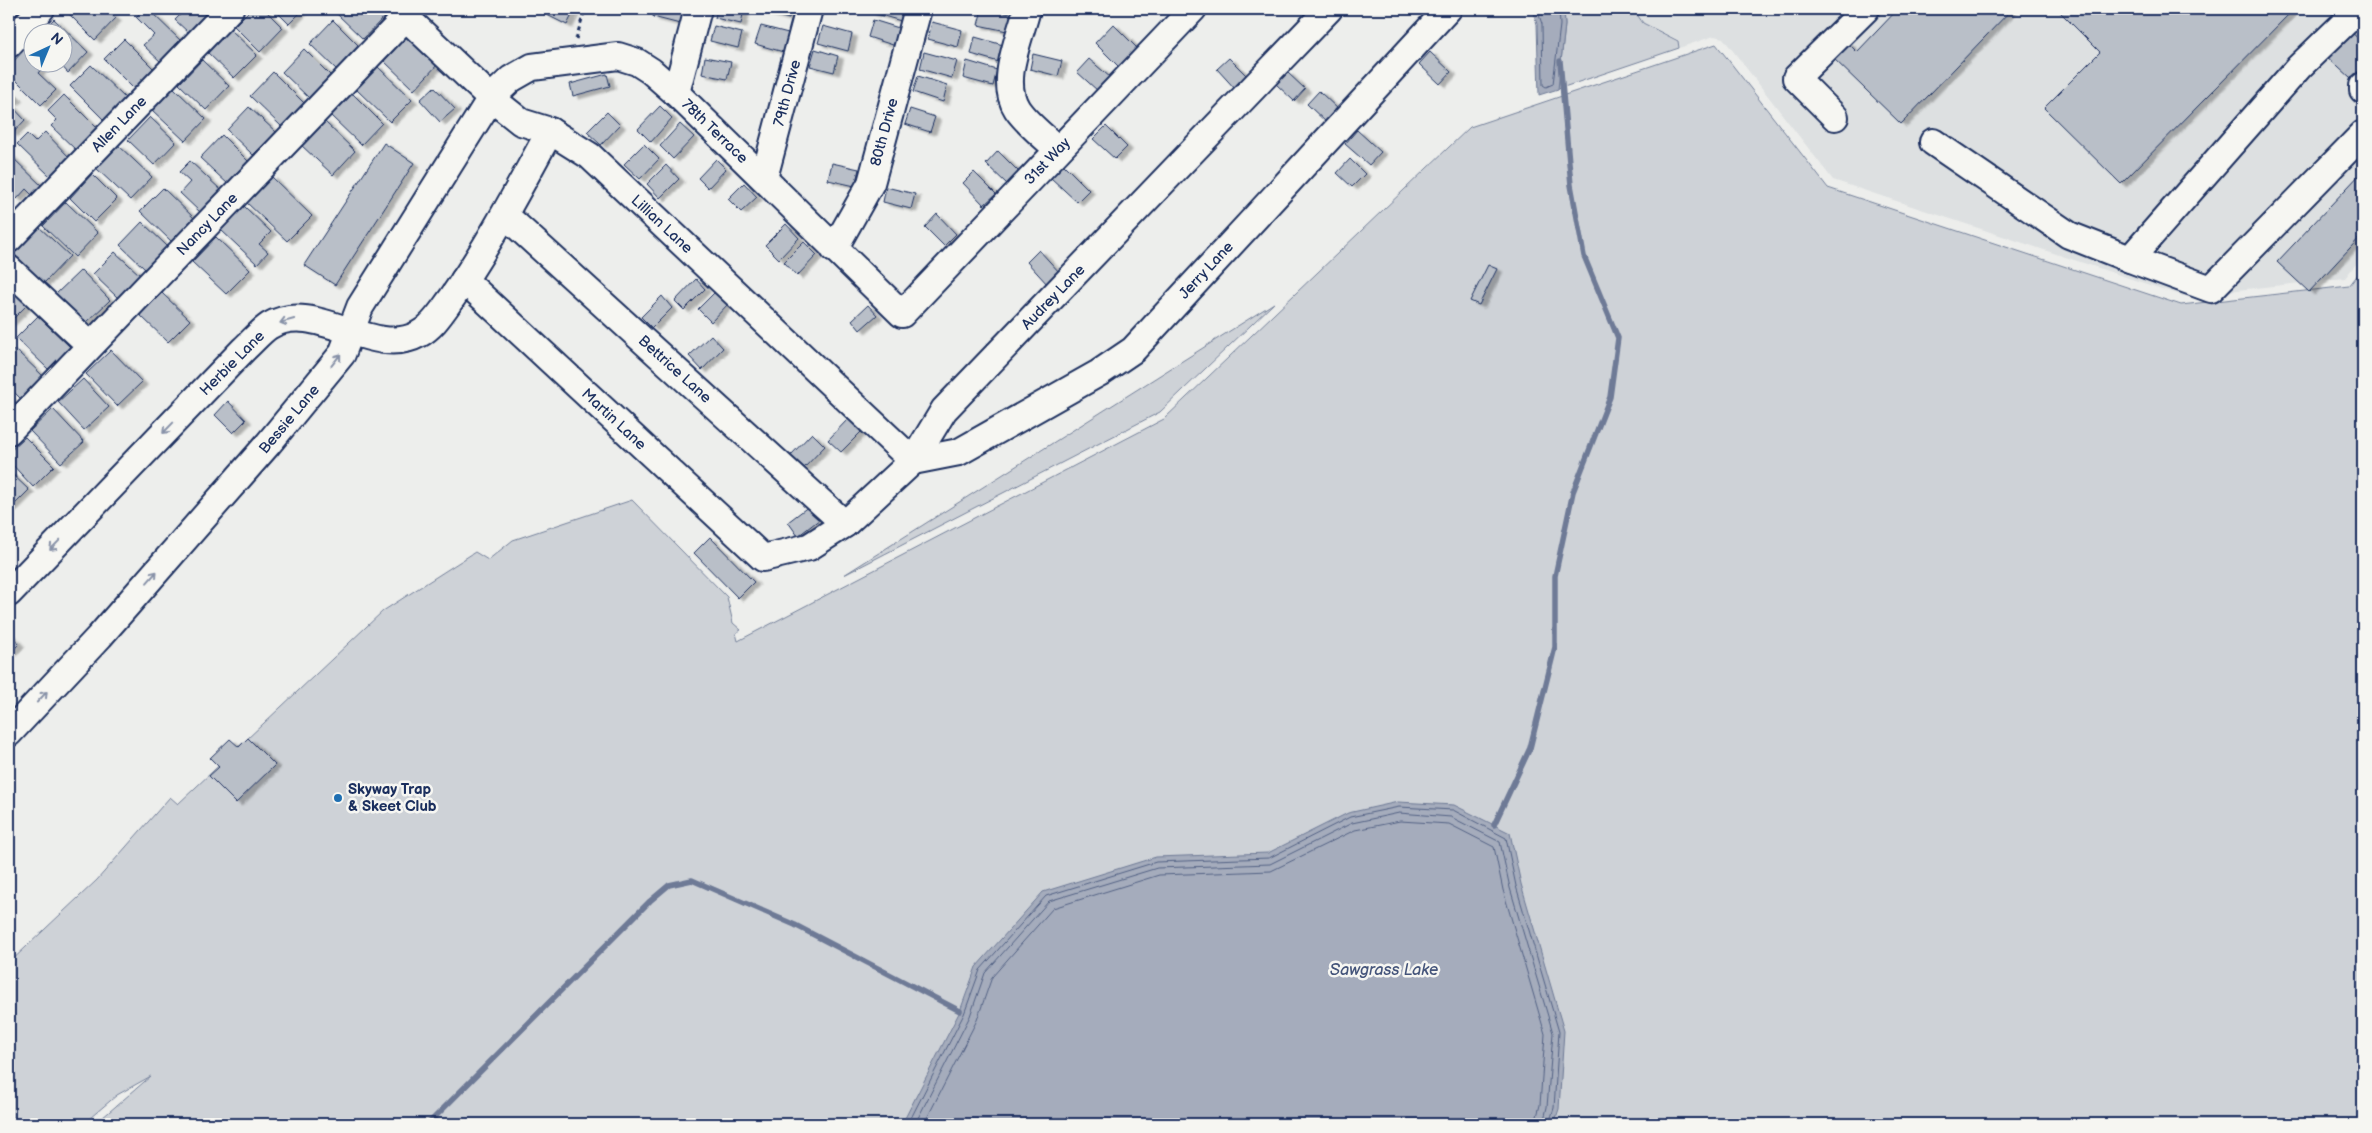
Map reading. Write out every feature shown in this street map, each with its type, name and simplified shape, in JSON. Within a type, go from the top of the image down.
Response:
[{"type":"street","points":[[9,44],[41,9]]},
{"type":"street","name":"Allen Lane","points":[[9,239],[230,9]]},
{"type":"street","points":[[676,94],[698,9]]},
{"type":"street","name":"79th Drive","points":[[764,178],[809,9]]},
{"type":"street","name":"80th Drive","points":[[834,249],[871,183],[918,9]]},
{"type":"street","points":[[1028,9],[1011,73],[1009,90],[1018,109],[1058,150]]},
{"type":"street","name":"31st Way","points":[[902,314],[1193,9]]},
{"type":"street","name":"Audrey Lane","points":[[763,558],[809,547],[845,524],[913,461],[944,410],[1329,9]]},
{"type":"street","name":"Jerry Lane","points":[[913,461],[958,452],[1099,373],[1132,350],[1448,9]]},
{"type":"street","points":[[1834,117],[1796,78],[1866,9]]},
{"type":"street","points":[[2130,259],[2299,67],[2359,9]]},
{"type":"street","name":"Lillian Lane","points":[[401,13],[491,98],[521,122],[550,131],[590,156],[913,461]]},
{"type":"street","name":"Nancy Lane","points":[[9,431],[401,13]]},
{"type":"street","name":"78th Terrace","points":[[491,98],[512,79],[532,67],[618,56],[637,62],[651,71],[676,94],[902,314]]},
{"type":"street","points":[[491,98],[360,307],[351,332],[374,338],[400,340],[420,334],[440,315],[505,215],[550,131]]},
{"type":"street","points":[[1933,142],[2069,235],[2211,289],[2363,134]]},
{"type":"street","name":"Bettrice Lane","points":[[505,215],[845,524]]},
{"type":"street","points":[[9,269],[90,345]]},
{"type":"street","name":"Martin Lane","points":[[464,280],[763,558]]},
{"type":"street","name":"Herbie Lane","points":[[9,593],[244,349],[270,326],[299,318],[324,322],[351,332]]},
{"type":"street","name":"Bessie Lane","points":[[9,733],[100,636],[268,444],[342,354],[351,332]]},
{"type":"path","points":[[562,63],[572,49],[580,31],[584,9]]},
{"type":"shaded area","points":[[1564,9],[1633,9],[1643,23],[1678,41],[1679,48],[1558,89],[1565,25]]},
{"type":"shaded area","points":[[1633,9],[2363,9],[2363,255],[2345,278],[2183,296],[1833,180],[1723,38],[1714,36],[1679,48],[1678,40],[1643,23]]},
{"type":"shaded area","points":[[1716,44],[1828,188],[2181,305],[2349,286],[2363,268],[2363,1124],[95,1124],[151,1076],[117,1095],[83,1124],[9,1124],[9,963],[97,880],[170,797],[178,804],[383,611],[475,552],[488,560],[513,540],[632,500],[727,597],[733,623],[741,630],[736,633],[738,641],[1164,419],[1470,127]]},
{"type":"shaded area","points":[[1274,303],[1160,412],[844,575]]},
{"type":"water","points":[[1532,9],[1564,9],[1565,25],[1558,89],[1539,95],[1537,24]]},
{"type":"water","name":"Sawgrass Lake","points":[[1398,802],[1454,805],[1510,833],[1521,884],[1564,1031],[1559,1109],[1554,1124],[902,1124],[960,1011],[976,967],[1043,892],[1156,857],[1268,853],[1348,813]]},
{"type":"building","points":[[13,9],[28,9],[21,17]]},
{"type":"building","points":[[64,9],[106,9],[116,18],[95,40]]},
{"type":"building","points":[[144,9],[148,9],[182,42],[162,63],[143,45],[154,35],[136,17]]},
{"type":"building","points":[[176,9],[207,9],[210,12],[189,33],[175,20],[181,14]]},
{"type":"building","points":[[251,9],[264,9],[283,28],[260,52],[234,26]]},
{"type":"building","points":[[274,9],[304,9],[289,24]]},
{"type":"building","points":[[340,9],[378,9],[385,16],[363,39],[336,13]]},
{"type":"building","points":[[548,9],[575,9],[567,25],[545,14]]},
{"type":"building","points":[[655,9],[684,9],[680,24],[653,17]]},
{"type":"building","points":[[717,9],[744,9],[741,24],[715,18]]},
{"type":"building","points":[[762,9],[791,9],[789,19],[761,11]]},
{"type":"building","points":[[871,9],[905,9],[901,21],[870,12]]},
{"type":"building","points":[[982,9],[1011,14],[1007,31],[978,25]]},
{"type":"building","points":[[1898,9],[2012,9],[1901,124],[1830,55],[1845,40],[1857,52]]},
{"type":"building","points":[[2294,9],[2121,184],[2044,108],[2100,52],[2058,10]]},
{"type":"building","points":[[333,20],[360,47],[337,70],[310,44]]},
{"type":"building","points":[[873,20],[902,29],[896,46],[868,37]]},
{"type":"building","points":[[932,22],[962,30],[958,47],[928,39]]},
{"type":"building","points":[[1113,24],[1137,48],[1119,67],[1095,43]]},
{"type":"building","points":[[714,26],[742,33],[738,48],[710,41]]},
{"type":"building","points":[[761,26],[792,34],[787,53],[755,44]]},
{"type":"building","points":[[823,26],[852,34],[848,51],[818,43]]},
{"type":"building","points":[[230,29],[257,55],[234,78],[207,52]]},
{"type":"building","points":[[2349,30],[2363,43],[2363,66],[2351,79],[2325,55]]},
{"type":"building","points":[[408,35],[438,64],[414,90],[384,61]]},
{"type":"building","points":[[72,36],[88,52],[72,69]]},
{"type":"building","points":[[975,37],[1003,45],[999,62],[971,54]]},
{"type":"building","points":[[124,39],[155,70],[135,90],[104,59]]},
{"type":"building","points":[[304,49],[332,77],[310,99],[282,72]]},
{"type":"building","points":[[815,49],[838,56],[834,72],[810,66]]},
{"type":"building","points":[[22,52],[22,72],[39,72],[56,90],[41,105],[9,73],[9,66]]},
{"type":"building","points":[[924,52],[957,61],[952,78],[920,69]]},
{"type":"building","points":[[1430,52],[1451,72],[1440,84],[1419,64]]},
{"type":"building","points":[[1033,54],[1062,61],[1058,76],[1030,69]]},
{"type":"building","points":[[705,57],[731,62],[727,79],[702,74]]},
{"type":"building","points":[[1229,58],[1250,79],[1237,91],[1217,69]]},
{"type":"building","points":[[1089,59],[1111,78],[1098,91],[1077,72]]},
{"type":"building","points":[[202,60],[229,86],[206,110],[179,84]]},
{"type":"building","points":[[967,61],[997,70],[993,86],[963,78]]},
{"type":"building","points":[[91,65],[126,99],[105,121],[70,86]]},
{"type":"building","points":[[376,65],[412,100],[390,122],[355,88]]},
{"type":"building","points":[[273,72],[305,104],[282,127],[250,96]]},
{"type":"building","points":[[1287,72],[1305,89],[1294,101],[1276,84]]},
{"type":"building","points":[[607,74],[610,86],[573,96],[570,84]]},
{"type":"building","points":[[918,76],[947,85],[943,102],[913,92]]},
{"type":"building","points":[[434,87],[455,109],[440,122],[420,100]]},
{"type":"building","points":[[174,88],[206,119],[185,141],[152,110]]},
{"type":"building","points":[[9,90],[17,98],[10,104],[25,120],[12,134],[9,130]]},
{"type":"building","points":[[1319,91],[1341,112],[1329,125],[1307,104]]},
{"type":"building","points":[[352,93],[382,123],[361,145],[330,115]]},
{"type":"building","points":[[64,95],[98,129],[77,151],[51,126],[57,120],[48,111]]},
{"type":"building","points":[[660,106],[672,118],[651,142],[638,129]]},
{"type":"building","points":[[249,107],[276,132],[253,155],[227,130]]},
{"type":"building","points":[[910,109],[935,117],[930,132],[905,124]]},
{"type":"building","points":[[607,112],[620,125],[601,145],[587,132]]},
{"type":"building","points":[[150,117],[176,142],[154,165],[128,140]]},
{"type":"building","points":[[323,120],[355,151],[333,175],[300,144]]},
{"type":"building","points":[[680,124],[694,137],[673,159],[660,146]]},
{"type":"building","points":[[1106,126],[1127,147],[1115,159],[1093,139]]},
{"type":"building","points":[[1357,130],[1381,152],[1369,165],[1345,144]]},
{"type":"building","points":[[45,132],[70,158],[51,177],[17,144],[27,134],[35,142]]},
{"type":"building","points":[[222,135],[250,163],[229,185],[200,158]]},
{"type":"building","points":[[384,143],[414,163],[335,285],[304,265]]},
{"type":"building","points":[[644,144],[659,159],[640,179],[624,164]]},
{"type":"building","points":[[118,145],[152,177],[130,200],[96,168]]},
{"type":"building","points":[[998,151],[1019,172],[1007,184],[986,164]]},
{"type":"building","points":[[9,154],[44,188],[35,198],[26,189],[17,199],[9,191]]},
{"type":"building","points":[[716,159],[726,169],[708,188],[698,178]]},
{"type":"building","points":[[1350,159],[1365,174],[1352,187],[1337,173]]},
{"type":"building","points":[[190,161],[222,191],[201,213],[180,193],[190,182],[179,172]]},
{"type":"building","points":[[832,163],[859,169],[855,186],[828,180]]},
{"type":"building","points":[[666,165],[679,179],[660,198],[647,184]]},
{"type":"building","points":[[1064,165],[1089,190],[1077,202],[1051,178]]},
{"type":"building","points":[[2363,171],[2363,234],[2309,292],[2277,262]]},
{"type":"building","points":[[974,172],[996,194],[984,205],[963,183]]},
{"type":"building","points":[[92,174],[117,199],[94,222],[70,198]]},
{"type":"building","points":[[271,176],[312,216],[287,241],[246,202]]},
{"type":"building","points":[[744,183],[757,197],[741,212],[728,199]]},
{"type":"building","points":[[886,187],[915,194],[911,209],[883,202]]},
{"type":"building","points":[[163,188],[196,220],[173,243],[140,211]]},
{"type":"building","points":[[66,202],[98,233],[75,257],[43,226]]},
{"type":"building","points":[[9,206],[17,214],[9,224]]},
{"type":"building","points":[[244,206],[271,232],[259,244],[268,252],[257,264],[221,230]]},
{"type":"building","points":[[937,214],[956,234],[944,246],[925,227]]},
{"type":"building","points":[[142,222],[167,246],[145,269],[120,245]]},
{"type":"building","points":[[786,224],[799,238],[779,259],[765,245]]},
{"type":"building","points":[[38,226],[70,256],[44,283],[12,252]]},
{"type":"building","points":[[216,237],[250,270],[226,294],[192,262]]},
{"type":"building","points":[[804,242],[817,255],[797,276],[784,262]]},
{"type":"building","points":[[1039,250],[1060,273],[1048,285],[1027,262]]},
{"type":"building","points":[[115,252],[140,275],[118,298],[93,274]]},
{"type":"building","points":[[1488,265],[1497,269],[1479,305],[1470,301]]},
{"type":"building","points":[[81,270],[110,300],[85,324],[56,294]]},
{"type":"building","points":[[696,279],[705,289],[684,310],[675,301]]},
{"type":"building","points":[[9,288],[27,305],[9,323]]},
{"type":"building","points":[[716,291],[729,303],[711,322],[698,309]]},
{"type":"building","points":[[162,293],[190,320],[168,342],[140,315]]},
{"type":"building","points":[[662,296],[672,308],[652,328],[641,317]]},
{"type":"building","points":[[868,305],[877,315],[860,330],[852,320]]},
{"type":"building","points":[[38,316],[70,347],[48,369],[16,338]]},
{"type":"building","points":[[711,335],[723,348],[702,370],[689,356]]},
{"type":"building","points":[[15,349],[44,377],[22,400],[9,387],[9,356]]},
{"type":"building","points":[[111,350],[142,382],[117,406],[86,374]]},
{"type":"building","points":[[83,379],[109,407],[84,430],[58,402]]},
{"type":"building","points":[[9,396],[17,404],[9,412]]},
{"type":"building","points":[[228,401],[246,420],[233,433],[215,415]]},
{"type":"building","points":[[53,409],[84,442],[61,463],[30,431]]},
{"type":"building","points":[[848,419],[861,432],[841,452],[828,440]]},
{"type":"building","points":[[812,433],[825,446],[804,468],[790,456]]},
{"type":"building","points":[[25,437],[54,466],[33,487],[9,461],[9,452]]},
{"type":"building","points":[[9,471],[29,490],[9,510]]},
{"type":"building","points":[[809,506],[820,519],[798,536],[788,522]]},
{"type":"building","points":[[710,537],[754,582],[738,598],[694,553]]},
{"type":"building","points":[[9,633],[19,644],[9,654]]},
{"type":"building","points":[[248,738],[275,765],[236,803],[209,776],[219,767],[210,758],[230,739],[239,747]]},
{"type":"waterway","points":[[1494,825],[1530,748],[1555,647],[1555,576],[1573,492],[1610,397],[1618,338],[1584,256],[1571,185],[1560,61]]},
{"type":"waterway","points":[[428,1124],[650,901],[669,885],[692,880],[795,925],[960,1011]]},
{"type":"place","name":"Skyway Trap & Skeet Club","points":[[338,798]]}]
